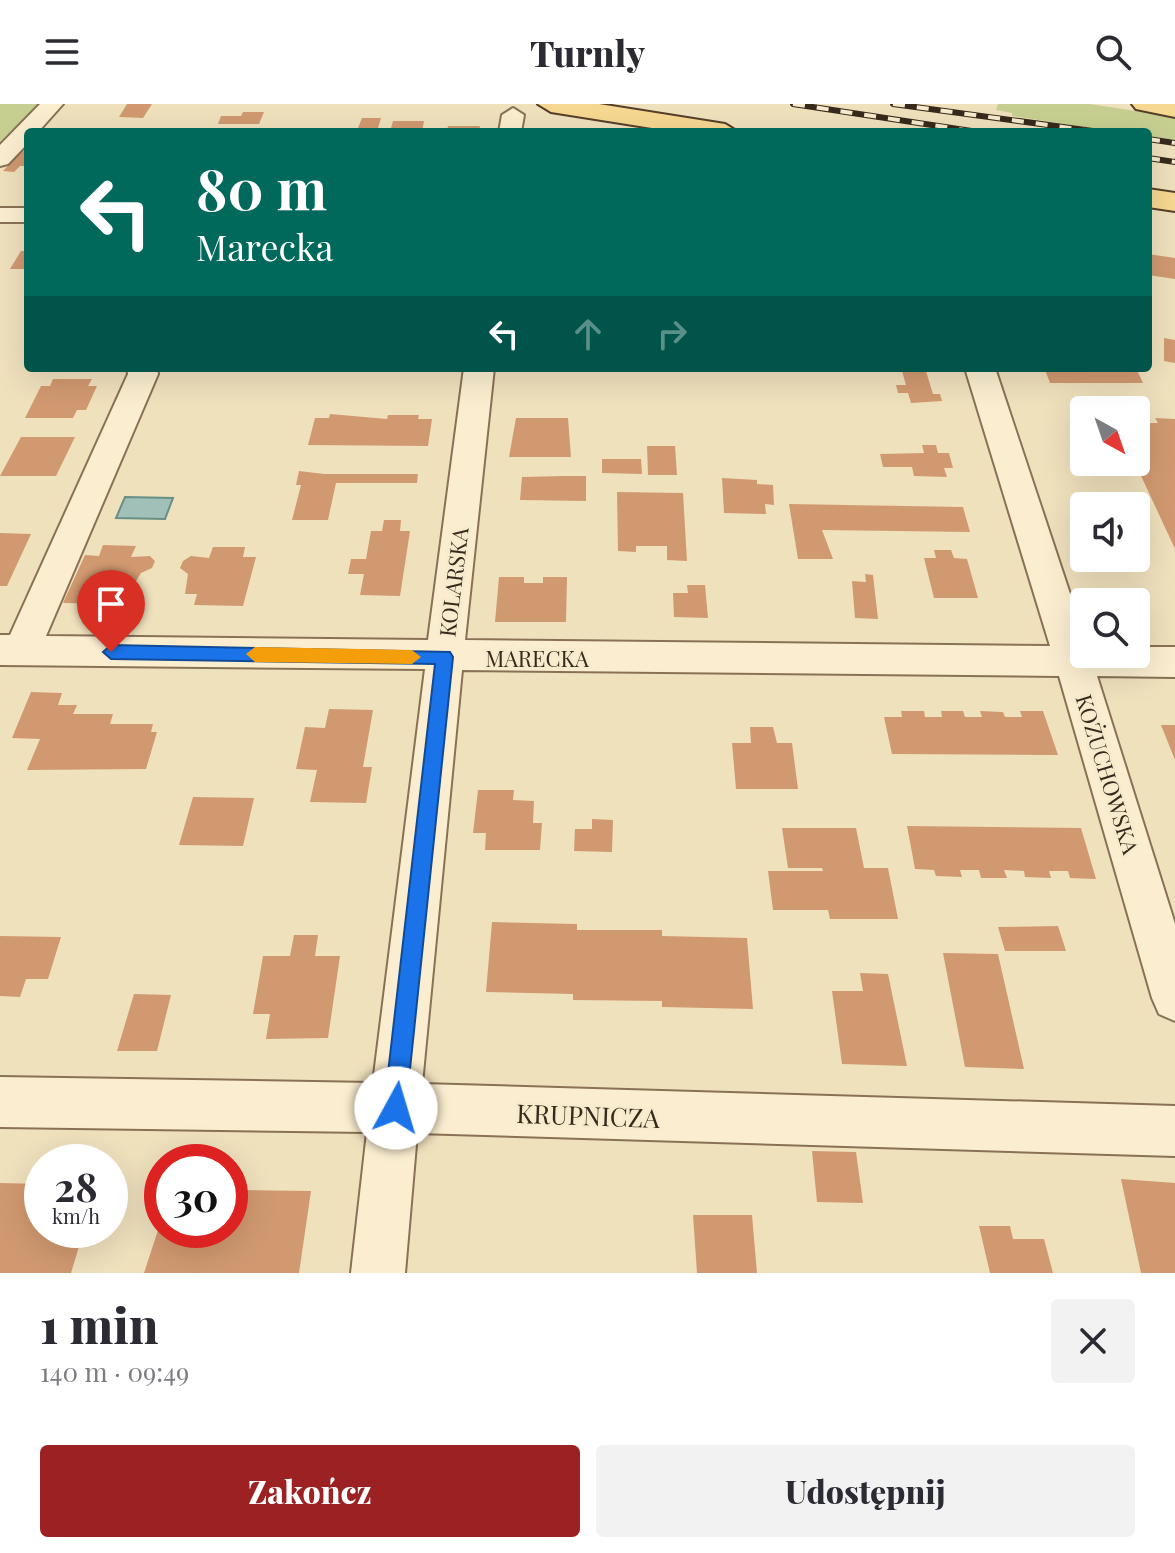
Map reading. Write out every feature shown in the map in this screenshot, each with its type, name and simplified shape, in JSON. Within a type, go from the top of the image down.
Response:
[{"type":"main road","points":[[551,104],[700,128]]},
{"type":"main road","points":[[1145,104],[1175,109]]},
{"type":"main road","points":[[1152,199],[1175,202]]},
{"type":"street","points":[[29,128],[52,104]]},
{"type":"street","points":[[0,159],[24,134]]},
{"type":"street","points":[[0,215],[24,215]]},
{"type":"street","points":[[10,651],[143,372]]},
{"type":"street","name":"KOLARSKA","points":[[378,1273],[444,657],[479,372]]},
{"type":"street","name":"KOŻUCHOWSKA","points":[[981,372],[1070,649]]},
{"type":"street","name":"MARECKA","points":[[10,651],[1070,662]]},
{"type":"street","name":"MARECKA","points":[[1150,662],[1175,662]]},
{"type":"street","name":"KOŻUCHOWSKA","points":[[1076,668],[1175,998]]},
{"type":"street","name":"KRUPNICZA","points":[[0,1102],[396,1108],[1175,1131]]},
{"type":"green space","points":[[0,104],[39,104],[0,142]]},
{"type":"green space","points":[[998,104],[1090,104],[1175,117],[1175,140],[1152,137],[1152,128],[1092,128],[1012,116],[1012,113],[996,110]]},
{"type":"water","points":[[125,497],[173,498],[165,519],[116,518]]},
{"type":"building","points":[[127,104],[152,104],[143,118],[119,117]]},
{"type":"building","points":[[243,112],[264,112],[259,124],[218,124],[221,116],[241,116]]},
{"type":"building","points":[[362,118],[381,118],[378,128],[358,128]]},
{"type":"building","points":[[393,121],[424,121],[423,128],[391,128]]},
{"type":"building","points":[[448,126],[480,126],[480,128]]},
{"type":"building","points":[[24,151],[24,166],[14,172],[3,171]]},
{"type":"building","points":[[21,251],[24,251],[24,269],[10,269]]},
{"type":"building","points":[[1152,255],[1175,258],[1175,279],[1152,276]]},
{"type":"building","points":[[1164,338],[1175,340],[1175,363],[1164,361]]},
{"type":"building","points":[[902,372],[926,372],[933,394],[940,394],[942,401],[911,403],[908,393],[898,393],[896,385],[906,385]]},
{"type":"building","points":[[1046,372],[1138,372],[1143,383],[1050,383]]},
{"type":"building","points":[[53,379],[92,379],[88,386],[97,386],[86,410],[77,410],[73,418],[25,418],[41,386],[50,386]]},
{"type":"building","points":[[330,414],[387,419],[388,415],[419,415],[418,419],[432,419],[428,446],[308,445],[315,418],[329,418]]},
{"type":"building","points":[[516,418],[568,418],[571,457],[509,457]]},
{"type":"building","points":[[1155,418],[1175,419],[1175,549],[1141,476],[1150,476],[1150,423],[1158,423]]},
{"type":"building","points":[[21,437],[75,437],[56,476],[0,476]]},
{"type":"building","points":[[922,445],[936,445],[938,453],[949,453],[953,468],[944,468],[947,477],[914,476],[912,467],[883,467],[880,454],[924,453]]},
{"type":"building","points":[[647,446],[675,446],[677,475],[648,475]]},
{"type":"building","points":[[602,459],[641,459],[642,474],[602,473]]},
{"type":"building","points":[[299,471],[418,474],[417,483],[336,483],[328,520],[292,520],[301,485],[296,485]]},
{"type":"building","points":[[586,476],[586,501],[520,500],[522,477]]},
{"type":"building","points":[[722,478],[757,480],[757,484],[773,485],[774,505],[765,504],[766,514],[724,513]]},
{"type":"building","points":[[617,492],[683,493],[687,561],[667,560],[667,546],[636,546],[636,552],[618,551]]},
{"type":"building","points":[[789,504],[963,507],[970,532],[822,530],[833,559],[798,559]]},
{"type":"building","points":[[384,520],[401,520],[400,531],[410,531],[400,596],[360,595],[364,574],[348,574],[351,559],[366,559],[371,531],[382,531]]},
{"type":"building","points":[[0,533],[31,534],[7,586],[0,586]]},
{"type":"building","points":[[103,545],[136,546],[131,557],[150,556],[155,561],[152,568],[141,573],[128,594],[116,594],[112,604],[63,603],[85,555],[99,556]]},
{"type":"building","points":[[213,547],[245,547],[243,557],[256,557],[243,606],[194,605],[197,594],[185,594],[188,574],[180,568],[183,561],[191,556],[209,558]]},
{"type":"building","points":[[934,550],[951,550],[954,558],[967,559],[978,598],[934,598],[924,558],[936,558]]},
{"type":"building","points":[[865,574],[873,575],[878,619],[855,618],[852,581],[866,582]]},
{"type":"building","points":[[499,577],[524,577],[524,583],[543,583],[543,577],[567,577],[566,622],[495,622]]},
{"type":"building","points":[[687,585],[705,585],[708,618],[674,617],[673,593],[688,593]]},
{"type":"building","points":[[31,692],[62,693],[58,705],[77,705],[73,714],[113,714],[110,724],[153,724],[151,732],[157,732],[146,769],[27,770],[40,739],[12,738]]},
{"type":"building","points":[[329,709],[373,710],[363,767],[372,767],[366,803],[310,802],[317,770],[296,769],[305,727],[325,728]]},
{"type":"building","points":[[901,711],[924,711],[925,717],[942,717],[941,711],[963,711],[965,717],[982,717],[980,711],[1003,712],[1005,717],[1022,717],[1020,711],[1043,711],[1058,755],[892,754],[884,717],[902,717]]},
{"type":"building","points":[[1161,725],[1175,725],[1175,760]]},
{"type":"building","points":[[750,727],[773,727],[777,743],[792,743],[798,789],[736,789],[732,743],[751,743]]},
{"type":"building","points":[[478,790],[514,790],[513,800],[534,801],[533,823],[542,823],[540,850],[485,850],[486,833],[473,833]]},
{"type":"building","points":[[193,797],[254,798],[243,846],[179,845]]},
{"type":"building","points":[[592,819],[613,820],[612,852],[574,851],[575,829],[592,829]]},
{"type":"building","points":[[907,826],[1081,828],[1096,879],[1070,878],[1068,871],[1049,871],[1051,878],[1025,877],[1024,871],[1004,870],[1007,878],[981,878],[979,870],[960,870],[962,877],[936,876],[934,870],[915,869]]},
{"type":"building","points":[[782,828],[856,828],[864,868],[888,868],[898,919],[830,919],[828,910],[773,910],[768,871],[823,871],[822,868],[788,868]]},
{"type":"building","points":[[492,922],[577,924],[577,930],[662,930],[662,936],[747,938],[753,1009],[662,1007],[662,1001],[573,1000],[573,994],[486,992]]},
{"type":"building","points":[[1058,926],[1066,951],[1005,951],[998,927]]},
{"type":"building","points":[[294,935],[318,935],[315,956],[340,956],[328,1038],[266,1039],[270,1014],[253,1014],[263,956],[290,956]]},
{"type":"building","points":[[0,936],[61,937],[48,979],[26,979],[20,997],[0,996]]},
{"type":"building","points":[[943,953],[998,954],[1024,1069],[965,1067]]},
{"type":"building","points":[[860,973],[888,974],[907,1066],[842,1064],[832,991],[863,991]]},
{"type":"building","points":[[134,994],[171,995],[157,1051],[117,1051]]},
{"type":"building","points":[[812,1151],[856,1152],[863,1203],[817,1202]]},
{"type":"building","points":[[1121,1179],[1175,1183],[1175,1273],[1141,1273]]},
{"type":"building","points":[[0,1183],[24,1184],[24,1248],[79,1248],[71,1273],[0,1273]]},
{"type":"building","points":[[248,1190],[311,1191],[299,1273],[144,1273],[152,1248],[248,1248]]},
{"type":"building","points":[[693,1215],[752,1215],[757,1273],[697,1273]]},
{"type":"building","points":[[979,1226],[1010,1226],[1013,1239],[1044,1239],[1053,1273],[990,1273]]},
{"type":"railway","points":[[793,104],[952,128]]},
{"type":"railway","points":[[893,104],[1070,128]]},
{"type":"railway","points":[[1152,140],[1175,143]]},
{"type":"railway","points":[[1152,159],[1175,162]]},
{"type":"slow traffic","points":[[255,654],[412,657]]},
{"type":"route","points":[[111,652],[444,657],[396,1108]]}]
